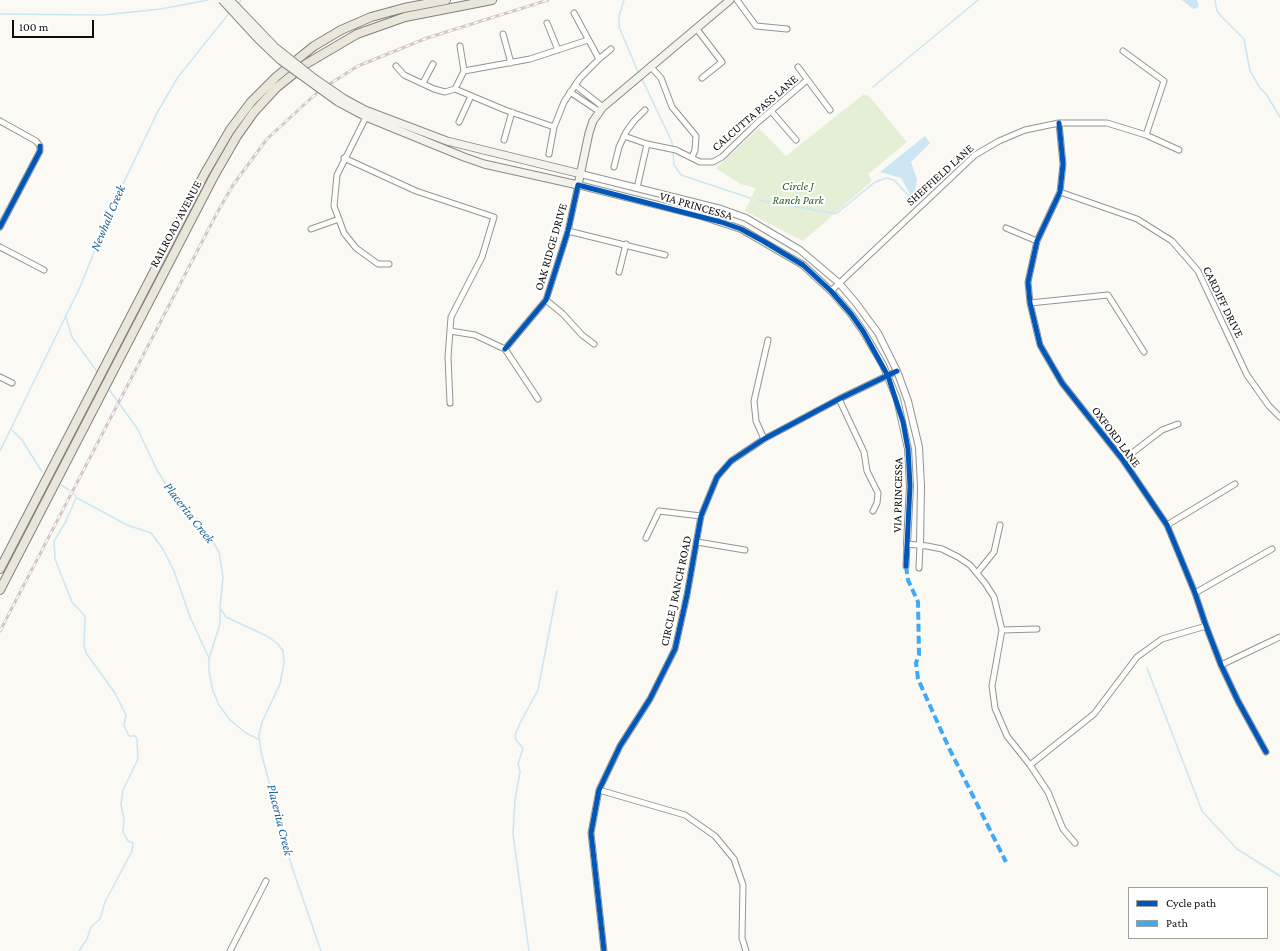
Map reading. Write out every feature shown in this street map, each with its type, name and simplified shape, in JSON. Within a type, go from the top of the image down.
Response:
[{"type":"main road","points":[[222,0],[258,39],[280,60],[365,114]]},
{"type":"main road","points":[[230,0],[275,47],[341,100]]},
{"type":"main road","name":"RAILROAD AVENUE","points":[[0,569],[205,173],[230,130],[250,102],[276,77],[314,46],[341,30],[371,17],[404,8],[446,0]]},
{"type":"main road","name":"RAILROAD AVENUE","points":[[0,590],[237,136],[254,112],[276,88],[306,64],[330,48],[378,25],[405,17],[492,0]]},
{"type":"main road","name":"OAK RIDGE DRIVE","points":[[578,186],[589,133],[601,109],[650,66],[730,0]]},
{"type":"main road","name":"VIA PRINCESSA","points":[[365,114],[447,141],[581,174]]},
{"type":"main road","name":"VIA PRINCESSA","points":[[365,114],[464,157],[484,164],[578,186]]},
{"type":"main road","points":[[0,581],[10,559],[8,553]]},
{"type":"street","points":[[737,0],[756,26],[787,29]]},
{"type":"street","points":[[574,13],[599,58]]},
{"type":"street","points":[[547,23],[558,50]]},
{"type":"street","points":[[696,28],[722,62],[702,78]]},
{"type":"street","points":[[503,34],[511,63]]},
{"type":"street","points":[[464,71],[511,63],[588,40]]},
{"type":"street","points":[[396,66],[404,75],[445,92],[455,88],[464,71],[460,46]]},
{"type":"street","points":[[549,154],[554,127],[570,92],[599,58],[611,49]]},
{"type":"street","points":[[1123,51],[1164,81],[1146,135]]},
{"type":"street","points":[[424,83],[433,64]]},
{"type":"street","points":[[650,66],[660,78],[672,107],[696,136],[695,150],[692,157]]},
{"type":"street","points":[[798,66],[830,110]]},
{"type":"street","name":"CALCUTTA PASS LANE","points":[[624,136],[647,144],[676,150],[700,162],[707,163],[722,157],[807,80]]},
{"type":"street","points":[[575,85],[601,109]]},
{"type":"street","points":[[455,88],[471,96],[554,127]]},
{"type":"street","points":[[570,92],[601,109]]},
{"type":"street","points":[[459,122],[471,96]]},
{"type":"street","points":[[614,167],[619,147],[624,136],[634,121],[646,110]]},
{"type":"street","points":[[771,111],[796,140]]},
{"type":"street","points":[[504,140],[512,112]]},
{"type":"street","points":[[365,114],[337,175],[334,191],[334,206],[344,233],[356,248],[378,264],[389,264]]},
{"type":"street","points":[[0,121],[36,141],[40,146],[40,151],[0,227]]},
{"type":"street","name":"SHEFFIELD LANE","points":[[831,291],[975,155],[999,141],[1025,130],[1059,123],[1107,123],[1146,135],[1179,150]]},
{"type":"street","name":"OXFORD LANE","points":[[1059,123],[1063,164],[1060,192],[1037,241],[1028,282],[1030,303],[1040,345],[1062,383],[1123,460],[1166,525],[1195,593],[1221,664],[1238,701],[1266,752]]},
{"type":"street","points":[[637,188],[647,144]]},
{"type":"street","points":[[344,158],[416,191],[494,217],[482,257],[458,302],[452,317],[448,358],[450,403]]},
{"type":"street","name":"VIA PRINCESSA","points":[[581,174],[720,209],[746,218],[800,250],[839,283],[878,333],[897,371],[913,420],[919,447],[921,486],[919,568]]},
{"type":"street","name":"VIA PRINCESSA","points":[[578,186],[698,215],[741,229],[803,265],[831,291],[851,314],[863,331],[888,376],[903,422],[908,449],[910,486],[906,566]]},
{"type":"street","name":"OAK RIDGE DRIVE","points":[[505,349],[546,300],[568,231],[578,186]]},
{"type":"street","name":"CARDIFF DRIVE","points":[[1060,192],[1136,219],[1172,241],[1198,271],[1247,375],[1269,406],[1280,417]]},
{"type":"street","points":[[311,229],[339,219]]},
{"type":"street","points":[[1006,228],[1037,241]]},
{"type":"street","points":[[568,231],[666,255]]},
{"type":"street","points":[[618,272],[626,244]]},
{"type":"street","points":[[0,247],[44,270]]},
{"type":"street","points":[[1030,303],[1108,295],[1144,352]]},
{"type":"street","points":[[546,300],[563,314],[582,335],[594,344]]},
{"type":"street","points":[[450,331],[475,335],[505,349],[538,400]]},
{"type":"street","points":[[764,439],[756,421],[754,401],[768,340]]},
{"type":"street","name":"CIRCLE J RANCH ROAD","points":[[604,951],[591,832],[599,790],[620,746],[650,699],[675,649],[688,595],[701,516],[716,477],[731,461],[764,439],[839,399],[897,371]]},
{"type":"street","points":[[0,377],[12,383]]},
{"type":"street","points":[[839,399],[864,452],[867,471],[878,493],[877,504],[872,511]]},
{"type":"street","points":[[1123,460],[1162,430],[1178,424]]},
{"type":"street","points":[[1166,525],[1235,484]]},
{"type":"street","points":[[646,538],[659,511],[701,516]]},
{"type":"street","points":[[977,573],[994,552],[1000,526]]},
{"type":"street","points":[[697,542],[745,550]]},
{"type":"street","points":[[907,544],[920,545],[948,552],[970,565],[994,597],[1002,630],[992,686],[995,708],[1007,736],[1030,765],[1048,792],[1063,829],[1075,843]]},
{"type":"street","points":[[1195,593],[1272,549]]},
{"type":"street","points":[[1030,765],[1094,714],[1137,657],[1162,639],[1206,626]]},
{"type":"street","points":[[1002,630],[1037,629]]},
{"type":"street","points":[[1221,664],[1280,637]]},
{"type":"street","points":[[599,790],[685,815],[715,836],[734,859],[743,885],[742,938],[746,951]]},
{"type":"street","points":[[230,951],[266,881]]},
{"type":"green space","name":"Circle J Ranch Park","points":[[864,94],[869,96],[907,142],[868,174],[872,181],[803,241],[745,211],[756,188],[740,184],[716,168],[759,128],[786,156]]},
{"type":"water","points":[[1182,0],[1197,0],[1199,7],[1193,9]]},
{"type":"water","points":[[925,136],[930,143],[911,162],[917,179],[915,191],[911,196],[901,178],[880,172]]},
{"type":"waterway","points":[[0,14],[103,15],[161,9],[208,0]]},
{"type":"waterway","name":"Newhall Creek","points":[[237,5],[241,0]]},
{"type":"waterway","points":[[624,0],[619,16],[619,27],[639,74]]},
{"type":"waterway","points":[[873,87],[978,0]]},
{"type":"waterway","points":[[1215,0],[1217,11],[1244,39],[1250,71],[1280,117]]},
{"type":"waterway","name":"Newhall Creek","points":[[0,451],[80,287],[113,205],[157,113],[178,77],[230,12]]},
{"type":"waterway","points":[[642,79],[672,142],[674,165],[681,175],[750,198]]},
{"type":"waterway","points":[[758,200],[837,213],[875,182],[886,178],[894,180],[910,197]]},
{"type":"waterway","name":"Placerita Creek","points":[[66,317],[72,337],[98,373]]},
{"type":"waterway","name":"Placerita Creek","points":[[108,388],[137,428],[157,470],[172,494],[197,519],[219,552],[223,577],[220,608],[226,617],[267,636],[277,643],[283,651],[284,663],[280,684],[262,722],[259,735],[261,752],[292,867],[321,951]]},
{"type":"waterway","points":[[11,429],[22,440],[42,472]]},
{"type":"waterway","points":[[61,485],[69,490]]},
{"type":"waterway","points":[[75,494],[76,498],[66,521],[54,541],[55,559],[72,602],[85,616],[84,645],[86,653],[115,693],[126,715],[124,726],[129,736],[135,736],[137,739],[138,759],[123,790],[121,804],[124,820],[123,832],[128,841],[133,843],[132,851],[105,902],[100,919],[91,927],[87,939],[79,951]]},
{"type":"waterway","points":[[77,498],[127,525],[151,533],[163,549],[174,571],[190,617],[209,658]]},
{"type":"waterway","points":[[529,951],[513,834],[515,800],[520,772],[518,764],[523,748],[516,740],[515,735],[538,690],[557,591]]},
{"type":"waterway","points":[[220,609],[220,624],[209,658],[209,671],[213,691],[219,705],[230,720],[246,733],[260,740]]},
{"type":"waterway","points":[[1147,668],[1202,811],[1237,849],[1280,876]]},
{"type":"railway","points":[[0,631],[217,213],[233,185],[267,139],[320,90],[358,66],[427,38],[548,0]]},
{"type":"marked path","points":[[906,566],[908,580],[918,602],[919,655],[916,663],[918,679],[949,748],[1006,862]]},
{"type":"cycle path","points":[[1059,123],[1063,164],[1060,192],[1037,241],[1028,282],[1030,303],[1040,345],[1062,383],[1123,460],[1167,525],[1195,593],[1221,665],[1238,701],[1266,752]]},
{"type":"cycle path","points":[[0,227],[40,151],[40,146]]},
{"type":"cycle path","points":[[505,349],[546,300],[568,231],[578,185],[721,222],[741,229],[803,265],[831,291],[851,314],[863,331],[888,376],[903,422],[908,449],[910,486],[906,566]]},
{"type":"cycle path","points":[[604,951],[591,833],[599,790],[620,746],[650,699],[675,649],[687,595],[701,516],[717,477],[731,461],[764,439],[839,399],[897,371]]}]
